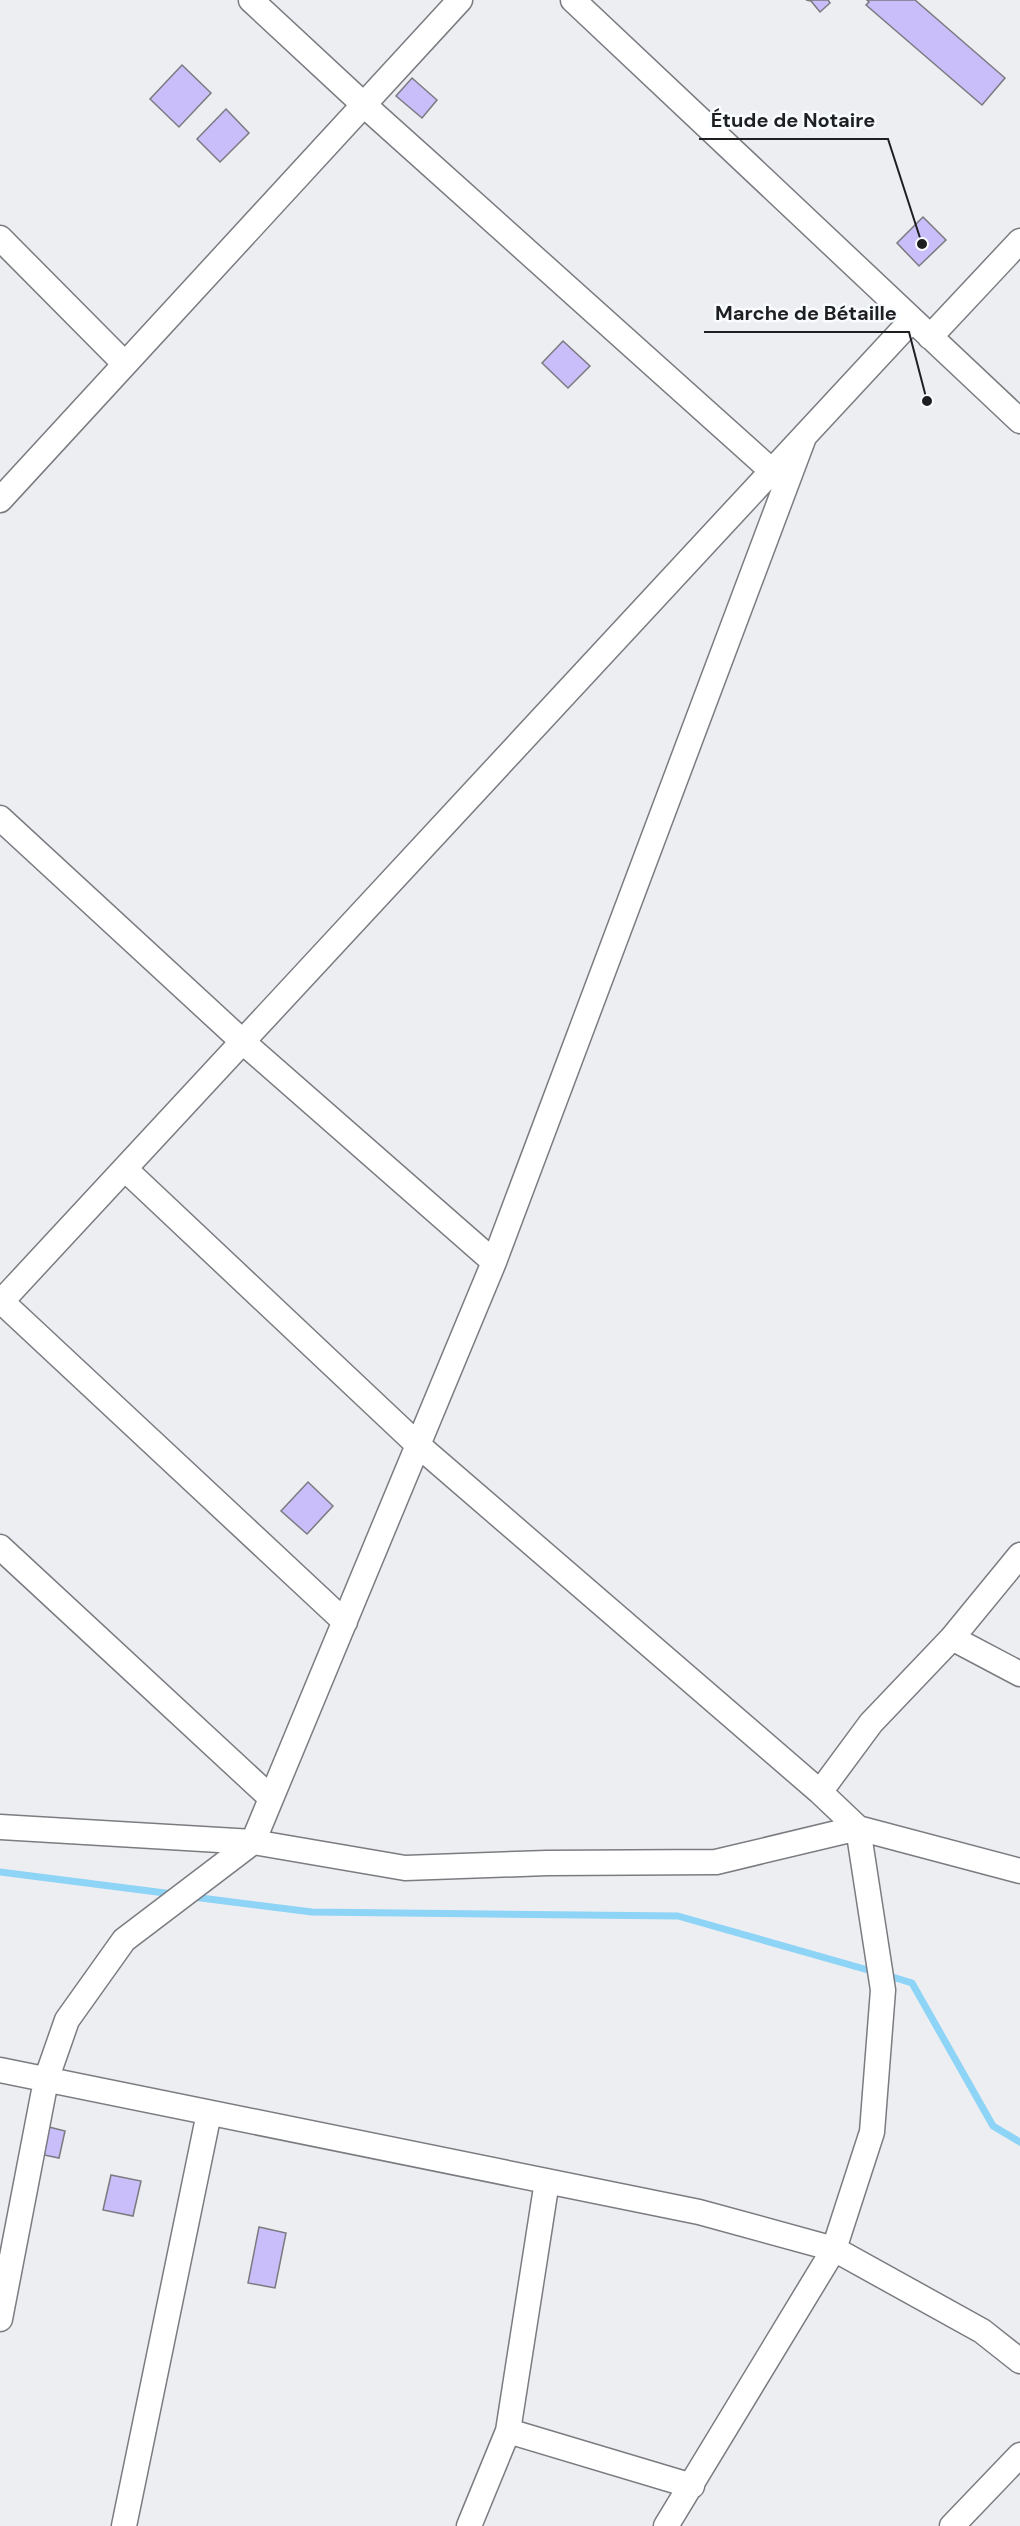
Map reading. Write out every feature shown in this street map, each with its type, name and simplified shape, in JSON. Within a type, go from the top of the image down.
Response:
[{"type":"street","points":[[251,0],[363,104],[773,472]]},
{"type":"street","points":[[0,500],[460,0]]},
{"type":"street","points":[[573,0],[1020,421]]},
{"type":"street","points":[[0,238],[126,364]]},
{"type":"street","points":[[930,337],[1020,241]]},
{"type":"street","points":[[345,1622],[0,1302],[912,320]]},
{"type":"street","points":[[0,2319],[46,2080],[67,2020],[124,1940],[253,1842],[494,1262],[804,437]]},
{"type":"street","points":[[0,818],[243,1042],[494,1262]]},
{"type":"street","points":[[125,1168],[418,1445],[820,1792],[858,1828],[883,1990],[872,2132],[834,2249],[666,2526]]},
{"type":"street","points":[[0,1546],[272,1798]]},
{"type":"street","points":[[820,1792],[871,1723],[952,1638],[1020,1555]]},
{"type":"street","points":[[952,1638],[1020,1674]]},
{"type":"street","points":[[0,1827],[253,1842],[405,1868],[547,1863],[716,1862],[858,1828],[1020,1871]]},
{"type":"street","points":[[0,2070],[699,2212],[834,2249],[982,2331],[1020,2361]]},
{"type":"street","points":[[124,2526],[209,2113]]},
{"type":"street","points":[[469,2526],[508,2431],[547,2181]]},
{"type":"street","points":[[508,2431],[692,2486]]},
{"type":"street","points":[[952,2526],[1020,2455]]},
{"type":"building","points":[[806,0],[828,0],[830,3],[820,12],[811,1]]},
{"type":"building","points":[[867,0],[915,0],[1005,78],[982,105],[866,5],[869,2]]},
{"type":"building","points":[[182,65],[211,93],[179,127],[150,99]]},
{"type":"building","points":[[412,78],[437,100],[422,118],[396,96]]},
{"type":"building","points":[[226,109],[249,133],[220,162],[197,139]]},
{"type":"building","points":[[923,217],[946,240],[919,266],[897,243]]},
{"type":"building","points":[[563,341],[590,366],[568,388],[542,363]]},
{"type":"building","points":[[308,1482],[333,1506],[307,1534],[281,1511]]},
{"type":"building","points":[[49,2127],[65,2131],[59,2158],[44,2155]]},
{"type":"building","points":[[111,2175],[141,2181],[133,2216],[103,2210]]},
{"type":"building","points":[[259,2227],[286,2233],[275,2288],[248,2283]]},
{"type":"waterway","points":[[0,1872],[173,1894]]},
{"type":"waterway","points":[[193,1897],[312,1912],[678,1916],[875,1972]]},
{"type":"waterway","points":[[886,1975],[912,1983],[993,2126],[1020,2142]]},
{"type":"place","name":"Étude de Notaire","points":[[922,244]]},
{"type":"place","name":"Marche de Bétaille","points":[[927,401]]}]
